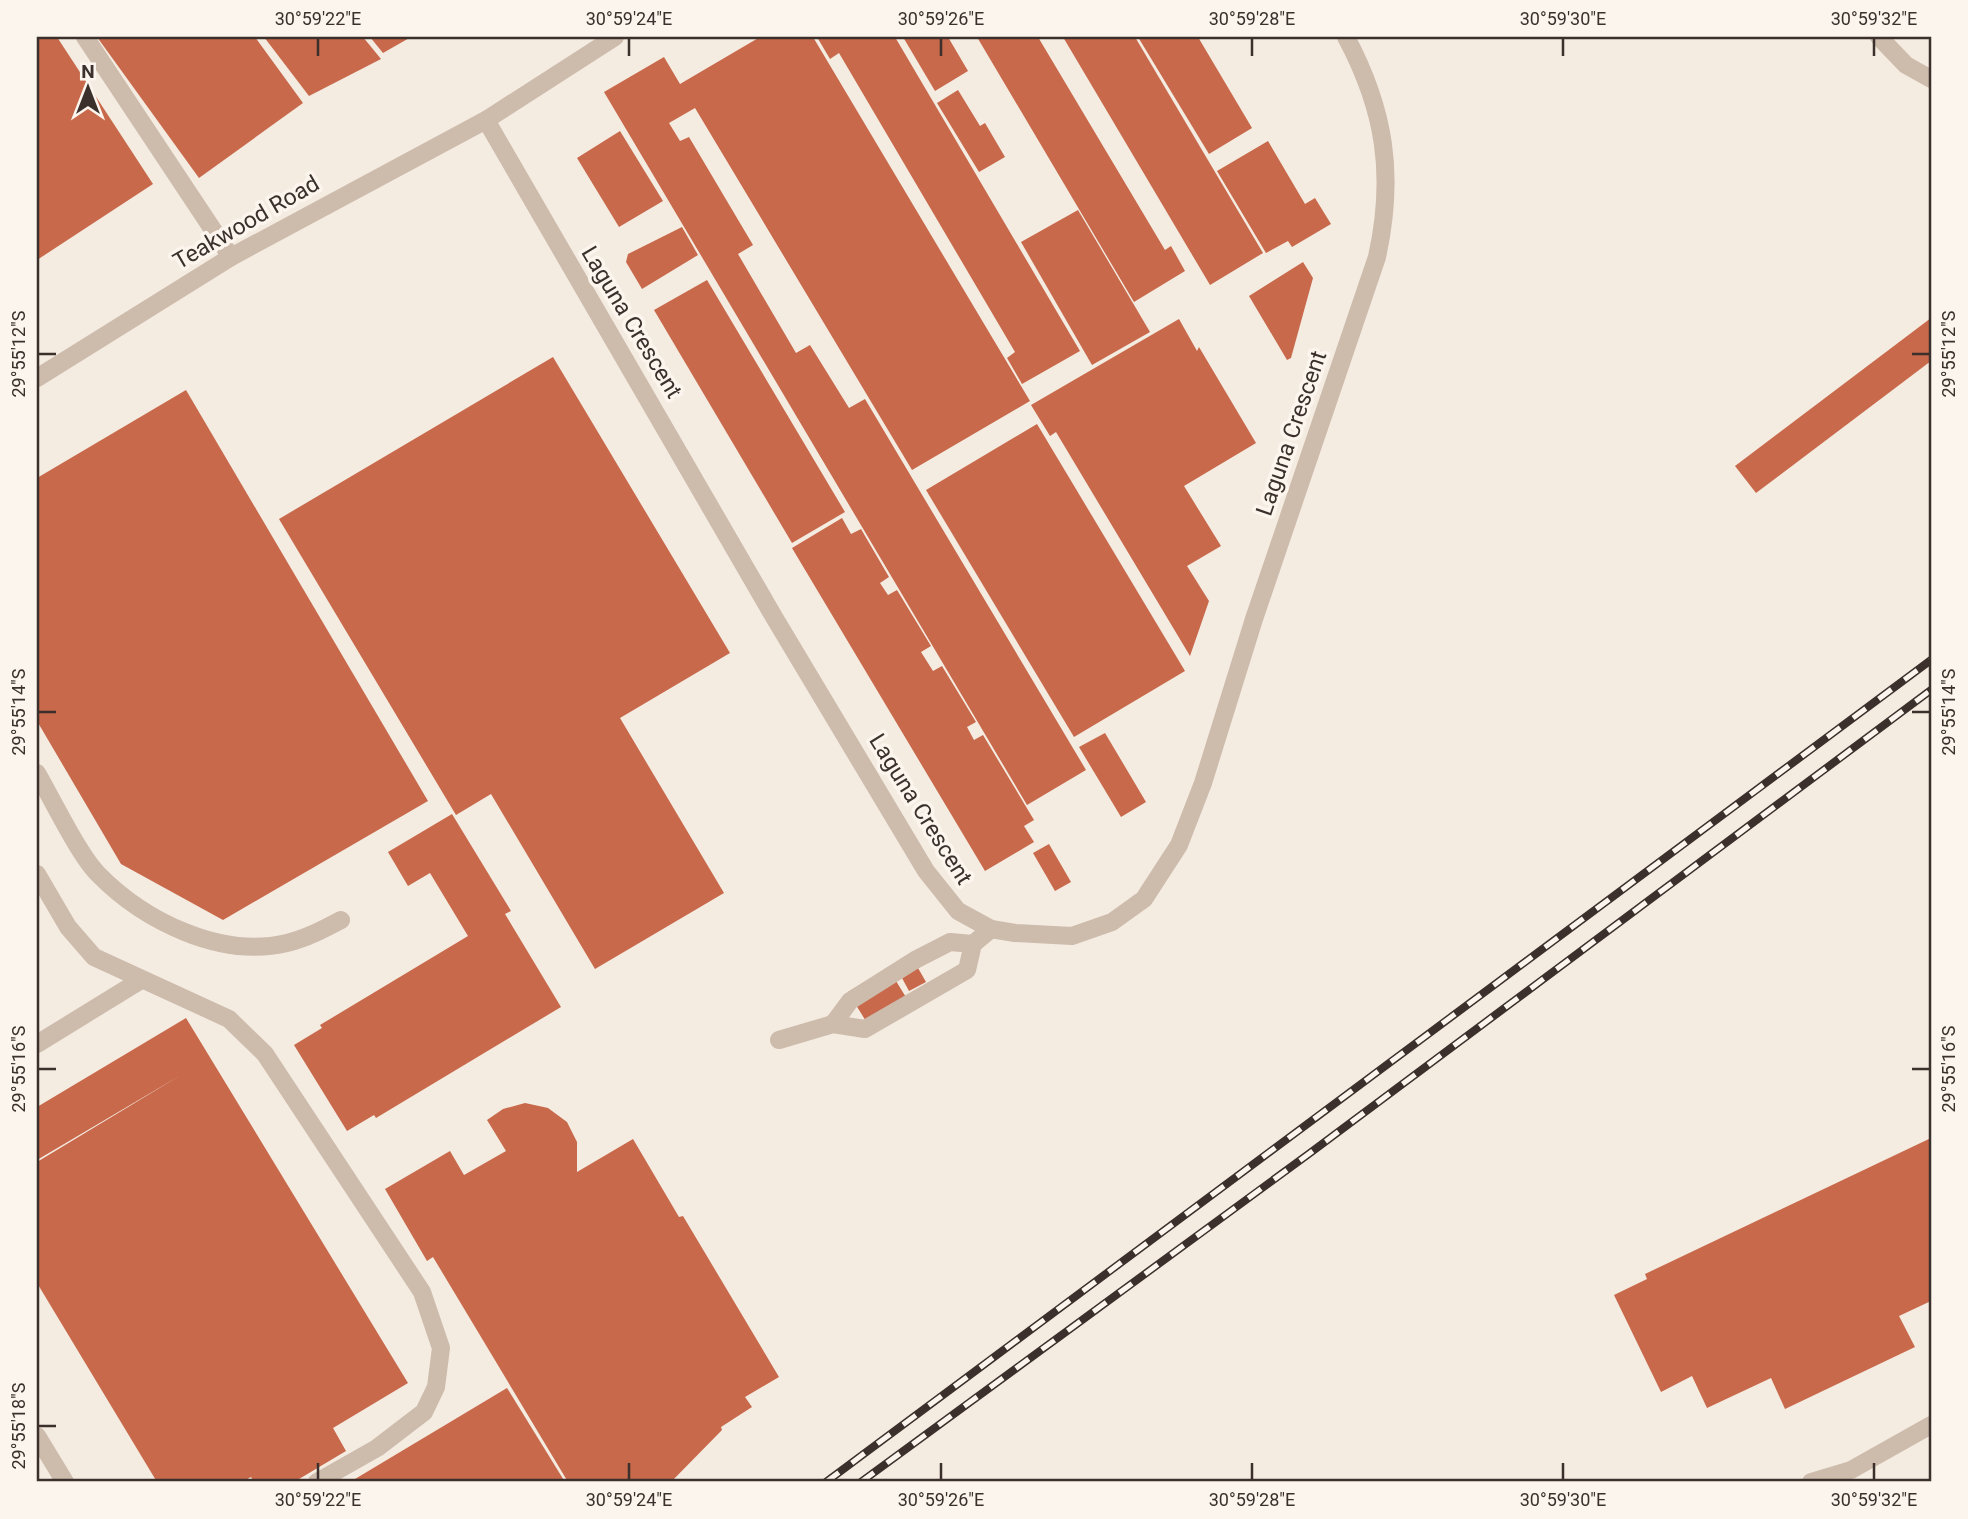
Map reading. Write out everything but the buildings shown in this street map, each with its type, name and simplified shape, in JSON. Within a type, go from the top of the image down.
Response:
[{"type":"street","points":[[85,37],[230,257]]},
{"type":"street","points":[[486,120],[615,37]]},
{"type":"street","name":"Laguna Crescent","points":[[486,120],[774,617],[926,871],[958,911],[991,929],[1072,936],[1112,922],[1144,899],[1184,833],[1203,783],[1254,619],[1377,257],[1385,223],[1385,165],[1378,113],[1365,73],[1346,37]]},
{"type":"street","points":[[1879,37],[1906,65],[1931,79]]},
{"type":"street","name":"Teakwood Road","points":[[37,378],[230,257],[486,120]]},
{"type":"street","points":[[37,773],[96,873],[152,916],[208,940],[240,946],[285,944],[315,934],[341,920]]},
{"type":"street","points":[[37,874],[68,928],[94,957],[229,1019],[265,1054],[422,1292],[441,1348],[436,1387],[424,1412],[377,1448],[317,1482]]},
{"type":"street","points":[[779,1040],[833,1024],[865,1029],[934,992],[967,970],[974,944],[991,929]]},
{"type":"street","points":[[833,1024],[850,1001],[915,960],[950,942],[974,944]]},
{"type":"street","points":[[37,1044],[141,980]]},
{"type":"street","points":[[1811,1482],[1851,1470],[1931,1425]]},
{"type":"street","points":[[37,1436],[65,1482]]},
{"type":"railway","points":[[826,1482],[1931,660]]},
{"type":"railway","points":[[861,1482],[1310,1153],[1931,690]]}]
